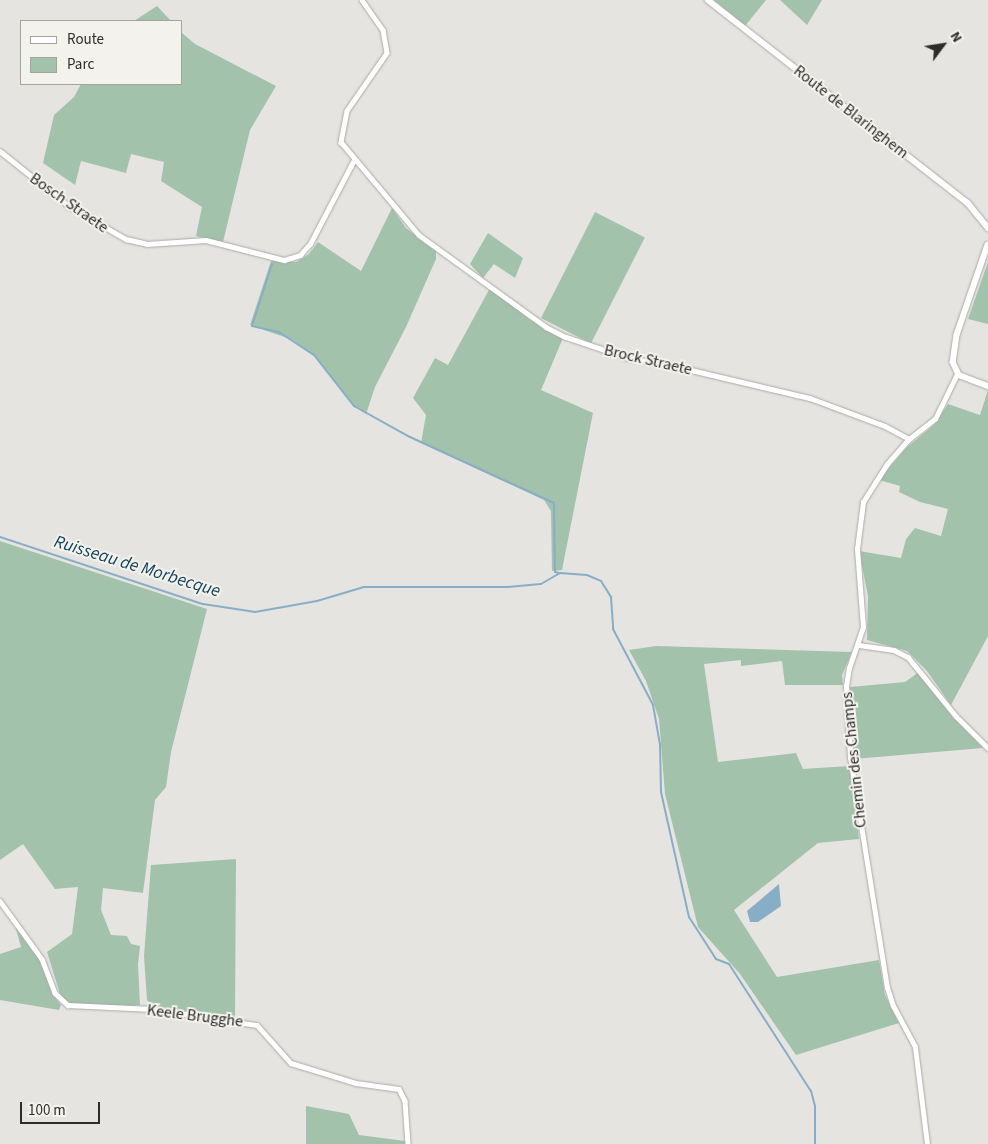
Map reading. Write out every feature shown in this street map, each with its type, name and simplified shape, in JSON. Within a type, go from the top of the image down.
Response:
[{"type":"street","name":"Brock Straete","points":[[362,0],[381,26],[388,49],[382,63],[352,103],[343,122],[341,142],[415,232],[560,334],[628,358],[670,364],[804,396],[870,420],[909,440]]},
{"type":"street","name":"Route de Blaringhem","points":[[708,0],[972,207],[988,228]]},
{"type":"street","name":"Bosch Straete","points":[[0,152],[69,206],[126,239],[147,244],[206,240],[284,260],[300,255],[310,244],[354,160]]},
{"type":"street","points":[[988,245],[958,335],[953,362],[957,374],[988,386]]},
{"type":"street","name":"Chemin des Champs","points":[[927,1144],[915,1047],[893,1006],[887,988],[854,783],[846,686],[848,668],[859,645],[864,616],[858,555],[860,511],[873,483],[909,440],[935,419],[957,374]]},
{"type":"street","points":[[859,645],[894,650],[908,658],[956,716],[988,748]]},
{"type":"street","name":"Keele Brugghe","points":[[0,901],[42,959],[55,993],[68,1005],[82,1008],[152,1009],[257,1025],[291,1063],[351,1082],[399,1089],[405,1101],[408,1144]]},
{"type":"green space","points":[[714,0],[766,0],[745,26]]},
{"type":"green space","points":[[780,0],[822,0],[807,25]]},
{"type":"green space","points":[[157,6],[170,20],[136,20]]},
{"type":"green space","points":[[182,33],[195,44],[276,86],[250,130],[223,242],[196,236],[202,207],[161,181],[164,162],[131,154],[126,173],[81,161],[75,185],[43,163],[54,115],[74,97],[80,85],[182,85]]},
{"type":"green space","points":[[392,208],[406,228],[436,251],[436,259],[406,327],[375,387],[366,414],[354,406],[314,355],[293,340],[250,325],[271,261],[296,262],[309,254],[318,242],[361,271]]},
{"type":"green space","points":[[595,212],[645,237],[591,343],[541,318]]},
{"type":"green space","points":[[488,233],[523,258],[515,278],[494,264],[483,278],[470,264]]},
{"type":"green space","points":[[988,262],[988,324],[968,319]]},
{"type":"green space","points":[[490,288],[529,319],[563,338],[541,390],[593,413],[562,570],[552,571],[551,511],[544,500],[421,443],[426,415],[413,398],[435,358],[448,365]]},
{"type":"green space","points":[[988,390],[988,636],[951,705],[927,671],[907,651],[867,640],[868,596],[859,551],[901,558],[906,539],[915,528],[941,536],[948,509],[920,502],[899,492],[900,486],[879,480],[906,448],[934,425],[948,404],[980,415]]},
{"type":"green space","points":[[0,541],[207,609],[171,752],[166,787],[155,800],[143,893],[103,888],[101,910],[111,935],[127,936],[131,944],[140,946],[138,964],[140,1005],[123,1007],[69,1004],[61,997],[47,952],[72,934],[78,887],[55,889],[23,844],[0,860]]},
{"type":"green space","points":[[656,646],[852,652],[842,675],[843,685],[785,685],[782,661],[741,666],[741,660],[704,664],[718,762],[796,753],[803,769],[849,766],[859,839],[818,843],[734,910],[777,977],[879,960],[885,995],[899,1023],[796,1055],[740,974],[698,927],[665,794],[659,719],[646,681],[629,650]]},
{"type":"green space","points":[[919,672],[951,715],[983,748],[854,759],[850,687],[905,682]]},
{"type":"green space","points":[[236,859],[235,1019],[151,1005],[147,1000],[144,956],[151,865]]},
{"type":"green space","points":[[15,925],[43,965],[52,994],[61,1005],[59,1010],[0,1000],[0,954],[21,947]]},
{"type":"green space","points":[[306,1106],[349,1114],[359,1135],[405,1141],[405,1144],[306,1144]]},
{"type":"water","points":[[779,884],[781,906],[758,922],[750,922],[747,911]]},
{"type":"waterway","points":[[272,264],[252,326],[279,332],[314,355],[354,406],[410,437],[554,503],[555,572],[559,573]]},
{"type":"waterway","name":"Ruisseau de Morbecque","points":[[0,537],[203,604],[255,612],[317,601],[364,587],[507,587],[541,584],[560,573],[587,575],[601,581],[611,597],[613,629],[653,705],[660,744],[661,792],[689,917],[716,959],[729,964],[811,1091],[815,1106],[815,1144]]}]
